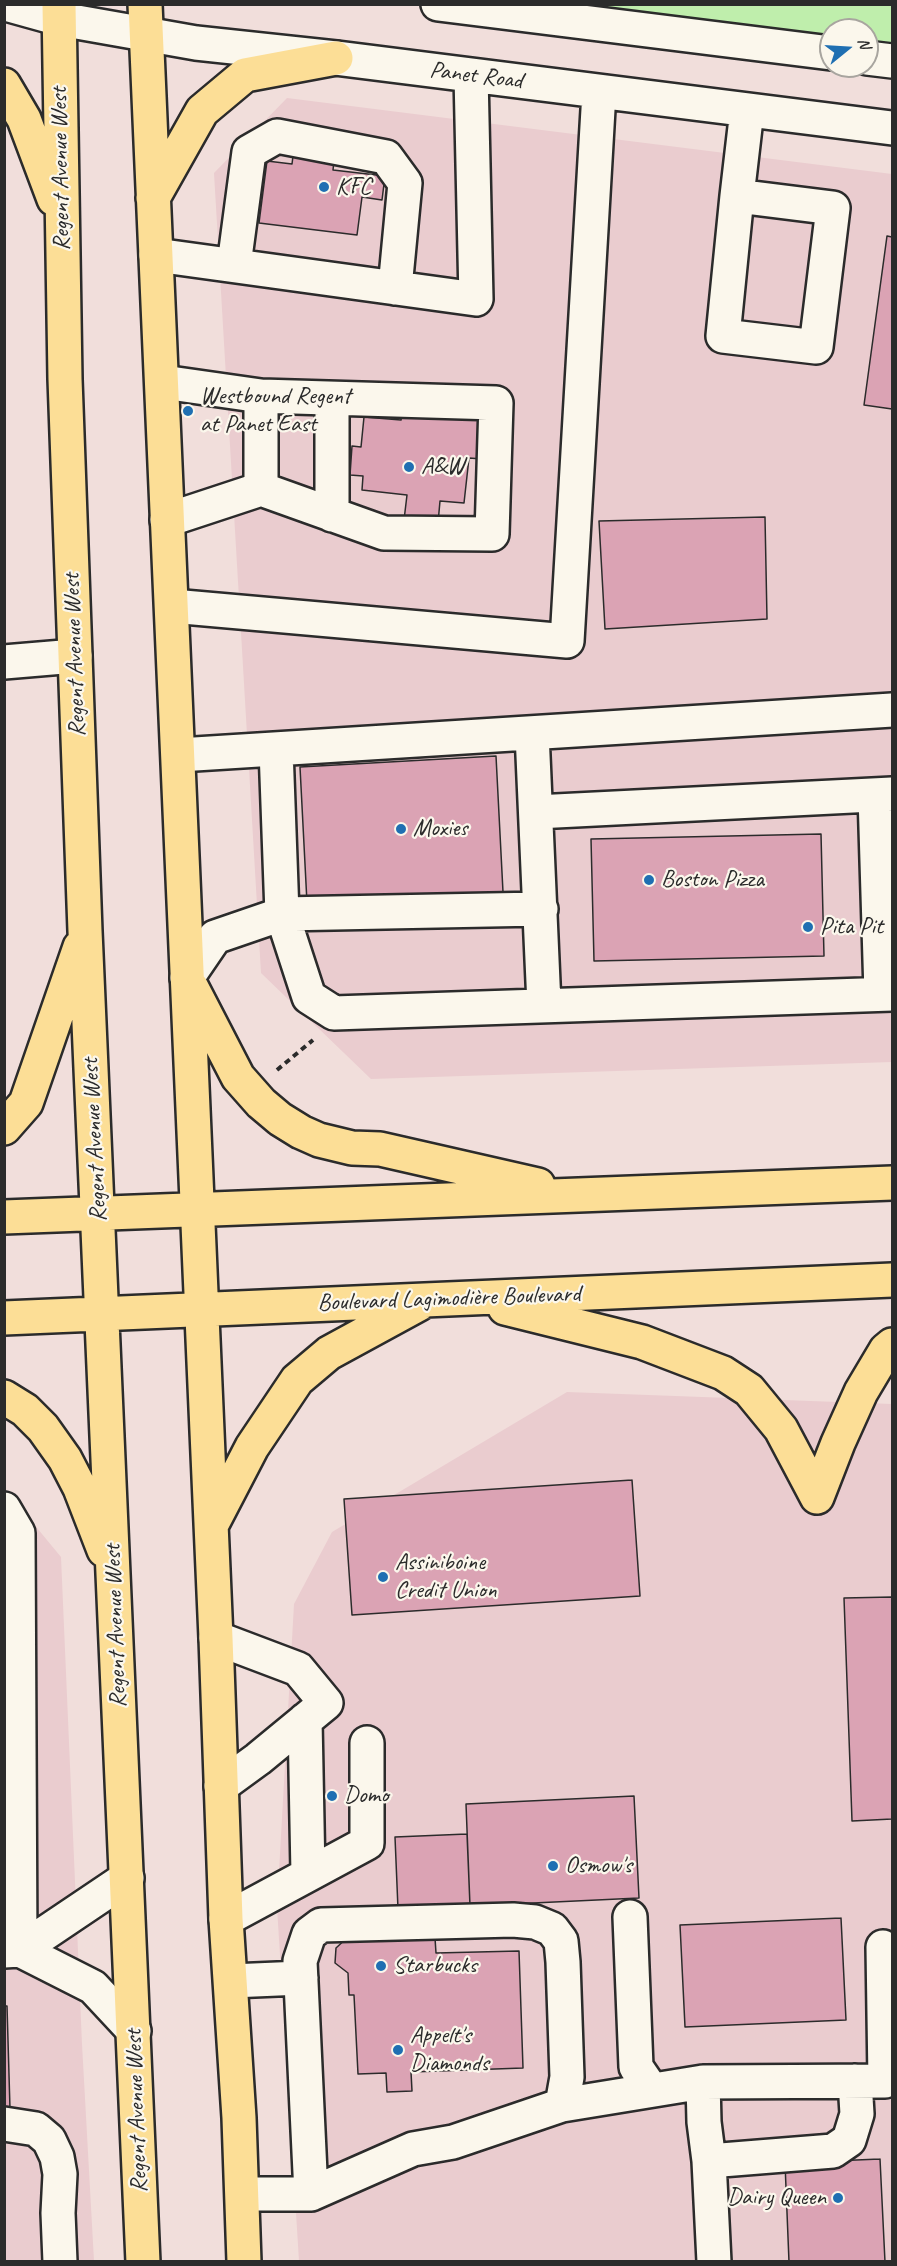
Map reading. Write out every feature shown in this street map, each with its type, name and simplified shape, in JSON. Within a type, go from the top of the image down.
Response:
[{"type":"main road","name":"Regent Avenue West","points":[[59,12],[64,379],[85,931],[143,2262]]},
{"type":"main road","points":[[145,20],[179,754],[226,1919],[243,2194],[244,2262]]},
{"type":"main road","points":[[153,198],[202,111],[245,75],[336,58]]},
{"type":"main road","points":[[4,85],[24,118],[62,222]]},
{"type":"main road","points":[[4,1128],[26,1103],[85,931]]},
{"type":"main road","points":[[187,978],[238,1077],[261,1103],[280,1119],[301,1132],[319,1140],[352,1148],[380,1149],[581,1194]]},
{"type":"main road","points":[[4,1217],[892,1183]]},
{"type":"main road","name":"Boulevard Lagimodière Boulevard","points":[[4,1318],[892,1280]]},
{"type":"main road","points":[[468,1299],[642,1342],[723,1372],[749,1390],[781,1429],[816,1507],[861,1392],[886,1350],[892,1345]]},
{"type":"main road","points":[[211,1526],[252,1447],[297,1380],[329,1353],[426,1300]]},
{"type":"main road","points":[[4,1397],[25,1410],[43,1428],[65,1459],[80,1488],[114,1576]]},
{"type":"street","name":"Panet Road","points":[[6,4],[59,12],[145,20],[203,44],[336,58],[892,128]]},
{"type":"street","points":[[438,4],[481,7],[819,52]]},
{"type":"street","points":[[156,255],[476,299],[471,75]]},
{"type":"street","points":[[172,606],[567,641],[599,92]]},
{"type":"street","points":[[737,196],[833,208],[816,347],[723,336],[737,196],[747,110]]},
{"type":"street","points":[[234,265],[249,152],[277,136],[386,157],[405,183],[395,288]]},
{"type":"street","points":[[163,382],[261,396],[496,403],[492,534],[384,533],[261,489],[167,520]]},
{"type":"street","points":[[261,396],[261,489]]},
{"type":"street","points":[[332,399],[332,515]]},
{"type":"street","points":[[4,662],[75,656]]},
{"type":"street","points":[[179,754],[892,710]]},
{"type":"street","points":[[532,733],[544,1005]]},
{"type":"street","points":[[276,749],[282,914],[309,997],[334,1013],[887,994],[884,794],[537,812]]},
{"type":"street","points":[[187,978],[215,937],[282,914],[541,909]]},
{"type":"street","points":[[4,1509],[18,1533],[12,1951]]},
{"type":"street","points":[[216,1638],[298,1669],[326,1702],[258,1759],[221,1786]]},
{"type":"street","points":[[305,1720],[308,1875]]},
{"type":"street","points":[[226,1919],[367,1843],[367,1743]]},
{"type":"street","points":[[12,1951],[127,1878]]},
{"type":"street","points":[[630,1917],[636,2067],[651,2089]]},
{"type":"street","points":[[311,2194],[300,1961],[309,1934],[321,1925],[513,1920],[535,1922],[552,1929],[561,1941],[563,1962],[567,2078],[562,2104]]},
{"type":"street","points":[[243,2194],[311,2194],[413,2149],[453,2142],[562,2104],[703,2082],[885,2081],[883,1947]]},
{"type":"street","points":[[12,1951],[93,1987],[134,2031]]},
{"type":"street","points":[[231,1982],[301,1978]]},
{"type":"street","points":[[709,2161],[833,2151],[849,2140],[857,2114],[855,2081]]},
{"type":"street","points":[[703,2082],[714,2262]]},
{"type":"street","points":[[4,2124],[36,2129],[49,2140],[57,2157],[60,2174],[58,2213],[60,2262]]},
{"type":"path","points":[[276,1070],[346,1013]]},
{"type":"shaded area","points":[[287,98],[892,174],[892,1062],[371,1079],[261,973],[214,173]]},
{"type":"shaded area","points":[[567,1392],[892,1404],[892,2261],[299,2261],[277,1907],[294,1604],[332,1532]]},
{"type":"shaded area","points":[[4,1488],[61,1557],[82,2044],[94,2261],[5,2261]]},
{"type":"green space","points":[[564,5],[892,5],[892,43],[879,41],[879,18],[819,18],[819,35]]},
{"type":"building","name":"KFC","points":[[293,156],[334,161],[333,170],[385,176],[382,200],[362,197],[357,235],[259,223],[267,161],[292,164]]},
{"type":"building","points":[[887,236],[892,237],[892,409],[864,405]]},
{"type":"building","name":"A&W","points":[[403,409],[487,418],[482,459],[469,458],[464,503],[440,501],[438,523],[404,520],[407,495],[362,490],[363,476],[350,475],[352,446],[361,447],[364,417],[401,420]]},
{"type":"building","points":[[765,517],[767,619],[605,629],[599,521]]},
{"type":"building","name":"Moxies","points":[[496,756],[503,892],[307,903],[300,767]]},
{"type":"building","points":[[821,834],[824,956],[594,961],[591,839]]},
{"type":"building","points":[[632,1480],[640,1596],[352,1615],[344,1499]]},
{"type":"building","points":[[892,1597],[892,1819],[852,1821],[844,1598]]},
{"type":"building","name":"Osmow's","points":[[634,1796],[639,1898],[470,1906],[466,1804]]},
{"type":"building","points":[[467,1834],[470,1906],[398,1909],[395,1837]]},
{"type":"building","points":[[841,1918],[846,2020],[685,2027],[680,1925]]},
{"type":"building","points":[[385,1935],[386,1940],[435,1938],[436,1953],[519,1951],[523,2068],[411,2072],[412,2091],[387,2092],[386,2073],[358,2074],[354,1995],[349,1995],[348,1973],[335,1963],[336,1948],[349,1936]]},
{"type":"building","points":[[4,2006],[7,2006],[10,2109],[4,2109]]},
{"type":"building","points":[[880,2159],[885,2262],[789,2262],[785,2163]]},
{"type":"place","name":"KFC","points":[[324,187]]},
{"type":"place","name":"Westbound Regent at Panet East","points":[[188,411]]},
{"type":"place","name":"A&W","points":[[409,467]]},
{"type":"place","name":"Moxies","points":[[401,829]]},
{"type":"place","name":"Boston Pizza","points":[[649,880]]},
{"type":"place","name":"Pita Pit","points":[[808,927]]},
{"type":"place","name":"Assiniboine Credit Union","points":[[383,1577]]},
{"type":"place","name":"Domo","points":[[332,1796]]},
{"type":"place","name":"Osmow's","points":[[553,1866]]},
{"type":"place","name":"Starbucks","points":[[381,1966]]},
{"type":"place","name":"Appelt's Diamonds","points":[[398,2050]]},
{"type":"place","name":"Dairy Queen","points":[[838,2198]]}]
